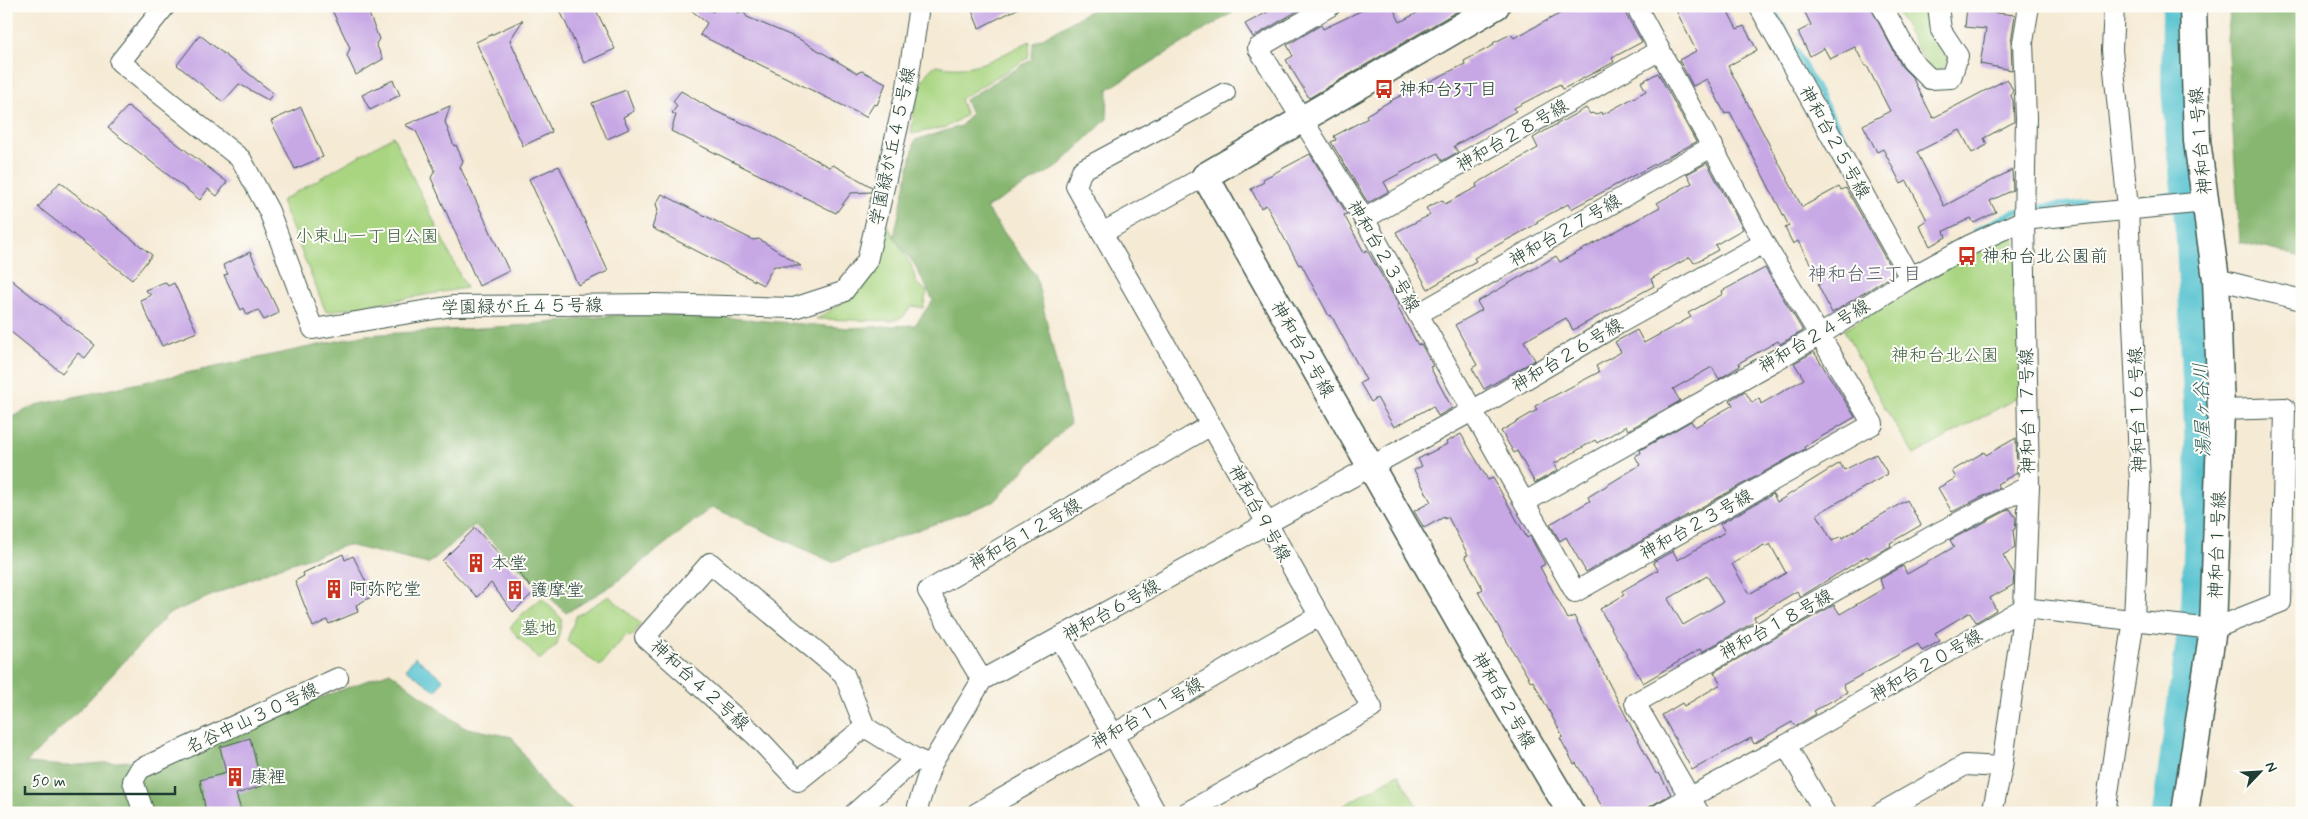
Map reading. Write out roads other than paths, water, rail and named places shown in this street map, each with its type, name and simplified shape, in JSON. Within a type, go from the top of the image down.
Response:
[{"type":"street","name":"学園緑が丘４５号線","points":[[165,6],[120,62],[242,159],[269,211],[313,329],[453,306],[645,304],[794,308],[843,292],[867,261],[907,87],[919,6]]},
{"type":"street","name":"神和台２３号線","points":[[1330,6],[1258,48],[1364,219],[1575,592],[1873,424],[1764,243],[1636,6]]},
{"type":"street","points":[[1102,234],[1302,121],[1496,6]]},
{"type":"street","name":"神和台２５号線","points":[[1759,6],[1910,278]]},
{"type":"street","points":[[1882,6],[1912,61],[1930,79],[1951,78],[1958,56],[1941,30],[1938,6]]},
{"type":"street","name":"神和台１７号線","points":[[1992,813],[2002,767],[2024,608],[2029,486],[2024,220],[2026,118],[2024,42],[2029,6]]},
{"type":"street","name":"神和台１６号線","points":[[2105,813],[2134,619],[2140,483],[2128,208],[2112,50],[2114,6]]},
{"type":"street","name":"神和台１号線","points":[[2185,813],[2213,629],[2221,410],[2216,279],[2196,202],[2197,141],[2193,6]]},
{"type":"street","name":"神和台２８号線","points":[[1364,219],[1660,50]]},
{"type":"street","name":"神和台９号線","points":[[1186,813],[1372,708],[1076,186],[1082,170],[1225,93]]},
{"type":"street","name":"神和台２７号線","points":[[1418,314],[1713,146]]},
{"type":"street","name":"神和台２号線","points":[[1205,176],[1571,813]]},
{"type":"street","name":"神和台２４号線","points":[[1525,502],[1820,335],[1910,278],[1970,245],[2024,220],[2196,202]]},
{"type":"street","name":"神和台２６号線","points":[[1371,467],[1472,411],[1618,324],[1764,243]]},
{"type":"street","points":[[2216,279],[2302,300]]},
{"type":"street","points":[[2024,608],[2185,624],[2213,629],[2281,602],[2285,408],[2221,410]]},
{"type":"street","name":"神和台１２号線","points":[[982,680],[928,591],[1211,425]]},
{"type":"street","name":"神和台６号線","points":[[982,680],[1371,467]]},
{"type":"street","name":"神和台１８号線","points":[[1695,805],[1635,703],[1936,534],[2029,486]]},
{"type":"street","name":"神和台４２号線","points":[[710,562],[844,674],[865,727],[798,781],[755,735],[645,637],[710,562]]},
{"type":"street","name":"神和台２０号線","points":[[1661,813],[1695,805],[1786,745],[2024,608]]},
{"type":"street","name":"神和台１１号線","points":[[977,813],[1319,616]]},
{"type":"street","points":[[1060,638],[1156,813]]},
{"type":"street","name":"名谷中山３０号線","points":[[144,813],[133,781],[140,770],[338,678]]},
{"type":"street","points":[[855,813],[924,762],[982,680]]},
{"type":"street","points":[[865,727],[924,762]]},
{"type":"street","points":[[1786,745],[1826,813]]},
{"type":"street","points":[[919,813],[918,806],[924,762]]},
{"type":"street","points":[[1881,813],[1965,765],[2002,767]]},
{"type":"water","points":[[415,657],[443,679],[436,691],[406,669]]},
{"type":"waterway","points":[[1771,6],[1872,189]]},
{"type":"waterway","name":"湯屋ヶ谷川","points":[[2170,813],[2199,605],[2204,477],[2194,240],[2179,91],[2180,6]]},
{"type":"waterway","points":[[1976,231],[2013,212],[2041,207],[2173,195],[2189,188]]},
{"type":"place","name":"神和台3丁目","points":[[1384,89]]},
{"type":"place","name":"神和台北公園前","points":[[1967,256]]},
{"type":"place","name":"本堂","points":[[476,563]]},
{"type":"place","name":"阿弥陀堂","points":[[334,589]]},
{"type":"place","name":"護摩堂","points":[[515,590]]},
{"type":"place","name":"康裡","points":[[235,777]]},
{"type":"district","name":"神和台三丁目","points":[[1865,273]]},
{"type":"park label","name":"小束山一丁目公園","points":[[367,236]]},
{"type":"park label","name":"神和台北公園","points":[[1945,355]]},
{"type":"park label","name":"墓地","points":[[539,628]]}]
